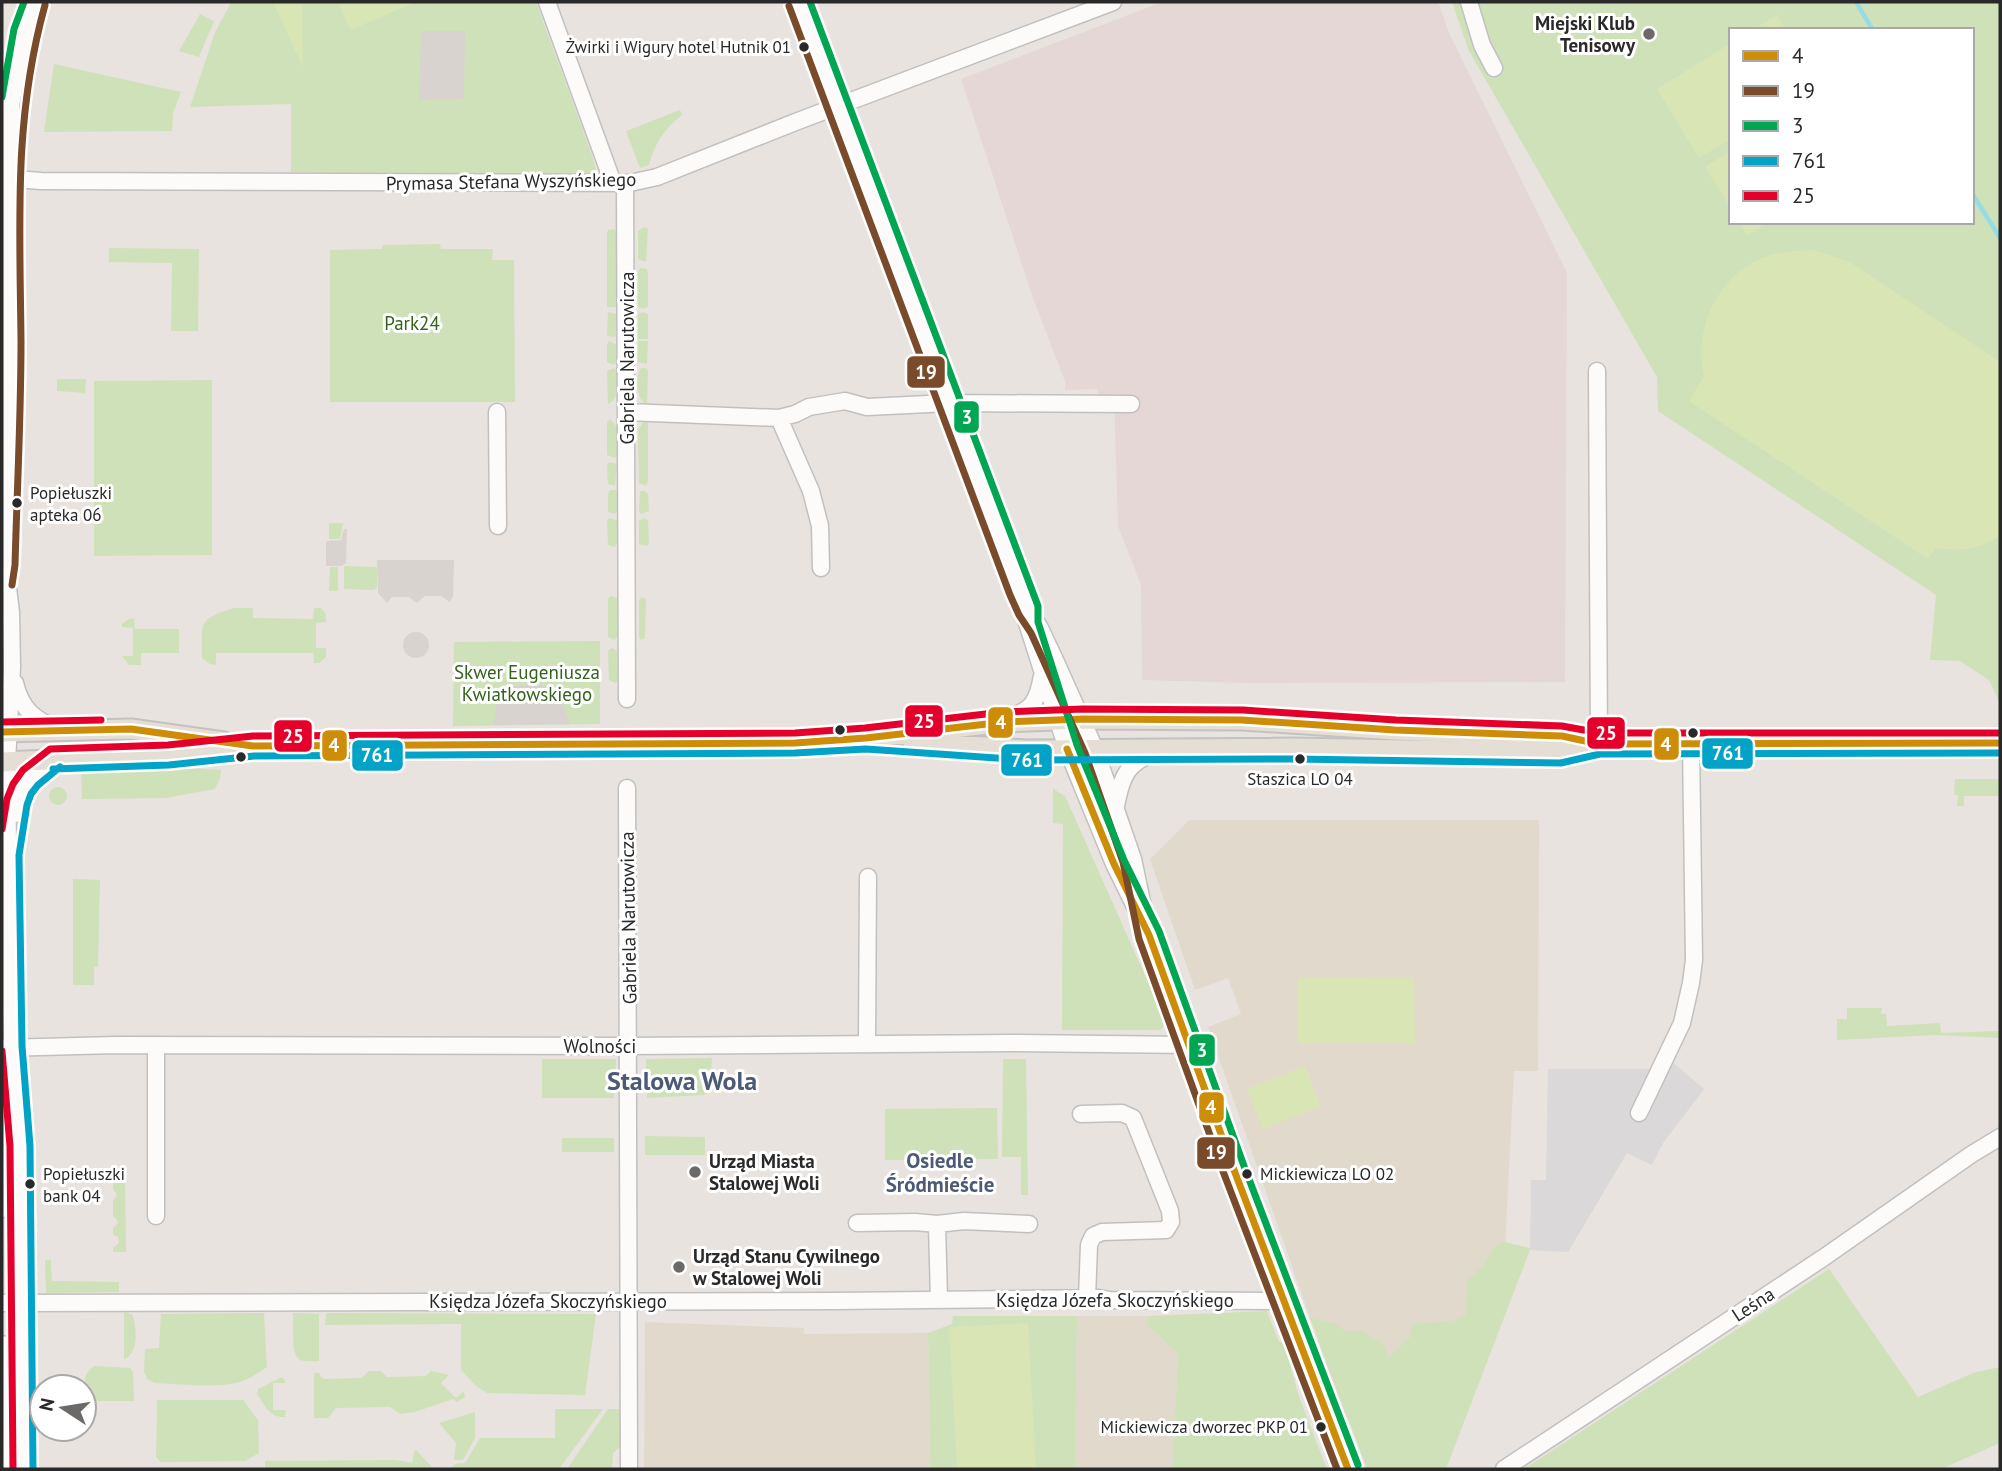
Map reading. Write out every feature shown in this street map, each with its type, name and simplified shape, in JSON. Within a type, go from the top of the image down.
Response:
[{"type":"main road","points":[[5,762],[169,755],[253,746],[795,743],[1056,719],[1219,720],[1562,736],[1599,744]]},
{"type":"main road","points":[[5,732],[131,729],[253,746]]},
{"type":"main road","points":[[866,738],[1026,750],[1300,748],[1561,753],[1599,744],[2000,743]]},
{"type":"street","points":[[23,1469],[20,1146],[7,1048],[11,1007],[5,732],[12,667],[11,612],[5,565],[10,396],[5,178],[16,68],[24,32],[35,2]]},
{"type":"street","name":"Gabriela Narutowicza","points":[[547,2],[619,184],[627,412],[627,699]]},
{"type":"street","points":[[799,2],[1028,610],[1040,628],[1095,749],[1133,859],[1149,936]]},
{"type":"street","name":"Prymasa Stefana Wyszyńskiego","points":[[5,178],[55,181],[619,184],[657,177],[1113,2]]},
{"type":"street","points":[[1469,2],[1482,45],[1493,68]]},
{"type":"street","points":[[1598,372],[1599,744]]},
{"type":"street","points":[[627,412],[779,418],[809,407],[845,401],[867,407],[949,403],[1131,404]]},
{"type":"street","points":[[497,412],[498,526]]},
{"type":"street","points":[[779,418],[811,491],[820,526],[821,568]]},
{"type":"street","points":[[2,583],[5,565]]},
{"type":"street","points":[[1028,610],[1027,623],[1067,750],[1114,864],[1149,936],[1348,1469]]},
{"type":"street","points":[[12,667],[18,697],[28,713],[38,721],[62,730]]},
{"type":"street","points":[[1004,722],[1028,710],[1038,694],[1042,673]]},
{"type":"street","points":[[1639,1113],[1682,1023],[1691,983],[1694,960],[1691,743]]},
{"type":"street","points":[[1115,808],[1120,784],[1136,760],[1167,748]]},
{"type":"street","points":[[8,854],[17,802],[22,789],[30,778],[53,759]]},
{"type":"street","name":"Gabriela Narutowicza","points":[[627,788],[629,1469]]},
{"type":"street","points":[[867,1043],[868,877]]},
{"type":"street","points":[[11,1007],[25,1036],[37,1046]]},
{"type":"street","name":"Wolności","points":[[7,1048],[156,1045],[629,1046],[867,1043],[1189,1045]]},
{"type":"street","points":[[156,1045],[156,1216]]},
{"type":"street","points":[[2,1103],[2,1209]]},
{"type":"street","points":[[1081,1114],[1122,1113],[1133,1118],[1170,1210],[1171,1222],[1166,1230],[1102,1232],[1093,1236],[1089,1245],[1087,1298]]},
{"type":"street","name":"Leśna","points":[[1504,1469],[2000,1137]]},
{"type":"street","points":[[857,1223],[937,1224],[964,1221],[1029,1224]]},
{"type":"street","points":[[937,1224],[939,1300]]},
{"type":"street","name":"Księdza Józefa Skoczyńskiego","points":[[2,1303],[1087,1298],[1284,1301]]},
{"type":"street","points":[[2,1344],[8,1469]]},
{"type":"shaded area","points":[[1162,2],[1438,2],[1450,35],[1567,273],[1565,682],[1249,683],[1142,680],[1141,585],[1118,526],[1114,397],[1099,396],[1097,389],[1065,390],[1065,381],[1034,301],[961,79]]},
{"type":"shaded area","points":[[421,31],[465,31],[464,99],[419,100]]},
{"type":"shaded area","points":[[344,529],[347,529],[346,563],[341,566],[326,566],[326,541],[341,540]]},
{"type":"shaded area","points":[[377,560],[454,560],[453,597],[450,602],[441,596],[425,596],[417,603],[409,597],[392,597],[387,603],[378,593]]},
{"type":"shaded area","points":[[416,632],[425,636],[429,645],[425,654],[416,658],[407,654],[403,645],[407,636]]},
{"type":"shaded area","points":[[541,685],[555,693],[562,701],[570,724],[493,725],[497,703],[505,692],[514,686]]},
{"type":"shaded area","points":[[1189,820],[1539,820],[1538,1071],[1514,1071],[1505,1248],[1468,1378],[1345,1417],[1208,1027],[1241,1014],[1228,978],[1195,990],[1150,859]]},
{"type":"shaded area","points":[[1662,1053],[1704,1089],[1663,1143],[1652,1165],[1627,1153],[1568,1252],[1530,1250],[1531,1180],[1546,1180],[1548,1069],[1653,1069]]},
{"type":"shaded area","points":[[1077,1316],[1148,1316],[1149,1325],[1178,1354],[1172,1469],[1075,1469]]},
{"type":"shaded area","points":[[645,1322],[804,1328],[804,1334],[928,1333],[930,1469],[644,1469]]},
{"type":"green space","points":[[231,2],[536,2],[596,171],[589,177],[291,172],[291,104],[190,107],[214,35]]},
{"type":"green space","points":[[273,2],[302,2],[303,67]]},
{"type":"green space","points":[[338,2],[416,2],[350,30]]},
{"type":"green space","points":[[1452,2],[2000,2],[2000,704],[1989,680],[1960,661],[1930,660],[1936,595],[1658,411],[1657,377],[1469,51]]},
{"type":"green space","points":[[200,14],[214,21],[199,57],[179,51]]},
{"type":"green space","points":[[1777,15],[1785,28],[1756,28]]},
{"type":"green space","points":[[1729,44],[1729,140],[1699,158],[1657,89]]},
{"type":"green space","points":[[54,64],[181,92],[173,113],[172,131],[44,132]]},
{"type":"green space","points":[[680,110],[682,115],[661,137],[649,165],[640,168],[626,131]]},
{"type":"green space","points":[[1729,152],[1729,205],[1705,167]]},
{"type":"green space","points":[[1740,224],[1766,224],[1747,236]]},
{"type":"green space","points":[[644,227],[648,228],[646,262],[638,259],[638,231]]},
{"type":"green space","points":[[614,229],[616,307],[607,307],[607,233],[608,230]]},
{"type":"green space","name":"Park24","points":[[440,244],[441,249],[493,249],[492,260],[514,260],[515,402],[330,402],[330,250],[382,249],[383,245]]},
{"type":"green space","points":[[109,248],[199,249],[198,331],[171,331],[172,263],[109,262]]},
{"type":"green space","points":[[1813,250],[1848,261],[2000,362],[2000,536],[1969,548],[1935,548],[1928,559],[1689,401],[1704,376],[1704,328],[1709,313],[1726,285],[1750,264],[1765,257]]},
{"type":"green space","points":[[640,268],[647,269],[648,274],[648,307],[643,309],[638,307]]},
{"type":"green space","points":[[608,312],[616,314],[614,337],[607,336]]},
{"type":"green space","points":[[638,314],[648,314],[648,339],[638,339]]},
{"type":"green space","points":[[609,341],[616,344],[617,362],[614,365],[607,362]]},
{"type":"green space","points":[[638,341],[648,341],[647,364],[638,362]]},
{"type":"green space","points":[[614,368],[617,371],[617,390],[612,402],[608,404],[607,371]]},
{"type":"green space","points":[[641,368],[648,371],[647,405],[643,402],[638,388]]},
{"type":"green space","points":[[57,379],[86,379],[85,393],[57,391]]},
{"type":"green space","points":[[212,380],[212,555],[94,556],[94,381]]},
{"type":"green space","points":[[610,419],[617,427],[618,455],[615,458],[607,455],[607,422]]},
{"type":"green space","points":[[645,420],[648,422],[646,486],[639,483],[638,430]]},
{"type":"green space","points":[[609,462],[617,464],[615,486],[608,484]]},
{"type":"green space","points":[[610,490],[616,490],[617,493],[615,514],[608,512]]},
{"type":"green space","points":[[640,491],[648,494],[649,511],[641,514]]},
{"type":"green space","points":[[609,518],[617,520],[615,547],[608,545]]},
{"type":"green space","points":[[643,518],[648,520],[647,546],[639,544],[639,521]]},
{"type":"green space","points":[[329,523],[343,523],[340,539],[329,539]]},
{"type":"green space","points":[[344,566],[377,567],[377,587],[374,590],[344,589]]},
{"type":"green space","points":[[330,567],[338,567],[338,591],[329,591]]},
{"type":"green space","points":[[610,596],[618,598],[618,636],[614,640],[608,637]]},
{"type":"green space","points":[[641,597],[646,599],[645,638],[641,640],[639,601]]},
{"type":"green space","points":[[233,608],[253,608],[253,618],[313,619],[314,608],[321,608],[326,614],[326,622],[316,623],[316,648],[326,648],[326,657],[319,663],[314,663],[313,653],[216,653],[216,665],[210,664],[202,658],[204,624],[213,616]]},
{"type":"green space","points":[[134,618],[135,629],[179,629],[179,653],[141,653],[141,665],[129,665],[122,656],[133,656],[133,628],[122,627],[122,624]]},
{"type":"green space","name":"Skwer Eugeniusza Kwiatkowskiego","points":[[600,641],[600,724],[453,726],[454,642]]},
{"type":"green space","points":[[612,648],[617,651],[618,681],[615,683],[609,680],[608,651]]},
{"type":"green space","points":[[159,766],[221,770],[220,778],[215,789],[166,798],[82,799],[81,767]]},
{"type":"green space","points":[[1955,779],[2000,779],[2000,796],[1964,796],[1964,806],[1957,806],[1958,795],[1954,795]]},
{"type":"green space","points":[[58,787],[64,790],[67,796],[64,802],[58,805],[52,802],[49,796],[52,790]]},
{"type":"green space","points":[[1053,789],[1065,796],[1165,1020],[1160,1030],[1062,1030],[1063,824],[1053,823]]},
{"type":"green space","points":[[73,879],[100,880],[98,967],[94,967],[94,985],[73,985]]},
{"type":"green space","points":[[1414,977],[1415,1043],[1298,1044],[1298,978]]},
{"type":"green space","points":[[1847,1008],[1882,1008],[1881,1014],[1886,1014],[1887,1026],[1940,1023],[1941,1033],[2000,1031],[2000,1038],[1934,1035],[1837,1040],[1837,1019],[1847,1019]]},
{"type":"green space","points":[[712,1058],[710,1089],[704,1095],[647,1098],[646,1059]]},
{"type":"green space","points":[[542,1059],[616,1059],[614,1098],[542,1098]]},
{"type":"green space","points":[[1003,1059],[1026,1059],[1028,1195],[1021,1195],[1021,1157],[1002,1157]]},
{"type":"green space","points":[[1305,1066],[1321,1106],[1263,1129],[1247,1089]]},
{"type":"green space","points":[[997,1108],[998,1159],[885,1160],[885,1109]]},
{"type":"green space","points":[[645,1136],[705,1137],[705,1155],[645,1155]]},
{"type":"green space","points":[[562,1138],[614,1138],[614,1152],[562,1152]]},
{"type":"green space","points":[[125,1178],[126,1252],[113,1252],[113,1248],[119,1243],[118,1237],[113,1235],[113,1228],[118,1223],[113,1216],[113,1201],[117,1195],[113,1189],[113,1179]]},
{"type":"green space","points":[[1505,1242],[1530,1250],[1446,1469],[1367,1469],[1310,1318],[1333,1323],[1346,1331],[1362,1331],[1384,1345],[1388,1357],[1410,1337],[1411,1324],[1452,1321],[1466,1314],[1467,1280],[1483,1265],[1494,1247]]},
{"type":"green space","points":[[45,1260],[51,1260],[52,1281],[119,1282],[119,1292],[46,1293]]},
{"type":"green space","points":[[1829,1269],[1918,1397],[1973,1373],[2000,1367],[2000,1443],[1941,1469],[1524,1469]]},
{"type":"green space","points":[[1267,1311],[1279,1342],[1284,1342],[1298,1394],[1327,1469],[1172,1469],[1178,1354],[1148,1325],[1148,1316]]},
{"type":"green space","points":[[124,1312],[132,1314],[136,1333],[132,1352],[124,1359]]},
{"type":"green space","points":[[264,1313],[267,1367],[253,1376],[236,1383],[216,1385],[156,1383],[148,1380],[144,1372],[145,1349],[159,1348],[161,1314]]},
{"type":"green space","points":[[293,1313],[319,1314],[319,1361],[302,1361],[297,1357]]},
{"type":"green space","points":[[326,1313],[596,1314],[585,1395],[487,1393],[461,1370],[461,1324],[325,1325]]},
{"type":"green space","points":[[953,1316],[1077,1316],[1075,1469],[930,1469],[928,1333],[952,1324]]},
{"type":"green space","points":[[1028,1323],[1036,1469],[957,1469],[949,1327]]},
{"type":"green space","points":[[95,1366],[130,1368],[133,1372],[134,1401],[98,1401],[98,1373],[88,1373]]},
{"type":"green space","points":[[369,1371],[381,1371],[387,1377],[426,1376],[431,1371],[449,1375],[441,1383],[456,1398],[464,1391],[465,1397],[457,1402],[453,1399],[415,1412],[400,1414],[390,1407],[336,1408],[328,1418],[314,1418],[314,1373],[319,1373],[323,1379],[361,1378]]},
{"type":"green space","points":[[282,1377],[286,1383],[273,1383],[273,1410],[286,1410],[285,1417],[271,1413],[257,1394],[258,1389]]},
{"type":"green space","points":[[157,1400],[243,1400],[258,1420],[259,1453],[245,1461],[161,1462],[156,1457]]},
{"type":"green space","points":[[555,1409],[603,1409],[559,1469],[451,1469],[455,1464],[465,1463],[480,1438],[555,1438]]},
{"type":"green space","points":[[608,1409],[622,1409],[622,1445],[613,1453],[612,1469],[567,1469]]},
{"type":"green space","points":[[475,1412],[475,1438],[463,1460],[454,1460],[456,1443],[439,1423]]},
{"type":"green space","points":[[415,1449],[434,1469],[265,1469],[265,1461],[396,1460],[412,1463]]},
{"type":"waterway","points":[[1856,2],[1872,28]]},
{"type":"waterway","points":[[1974,196],[2000,238]]},
{"type":"transit line","name":"3","points":[[2,97],[14,29],[24,2]]},
{"type":"transit line","name":"3","points":[[810,2],[1038,606],[1038,622],[1077,745],[1124,860],[1159,931],[1244,1166],[1358,1465]]},
{"type":"transit line","name":"19","points":[[12,585],[15,565],[20,398],[23,131],[35,48],[45,5]]},
{"type":"transit line","name":"19","points":[[789,6],[1010,595],[1031,633],[1085,753],[1123,862],[1139,939],[1224,1174],[1337,1469]]},
{"type":"transit line","name":"25","points":[[2,829],[7,799],[13,784],[23,770],[50,749],[168,745],[253,736],[795,733],[1003,712],[1083,709],[1243,710],[1396,720],[1562,726],[1600,733],[2000,733]]},
{"type":"transit line","name":"4","points":[[2,732],[131,729],[253,746],[795,743],[866,738],[1004,722],[1083,719],[1242,720],[1395,730],[1562,736],[1599,744],[2000,743]]},
{"type":"transit line","name":"25","points":[[2,722],[101,720]]},
{"type":"transit line","name":"761","points":[[53,769],[169,765],[254,756],[795,753],[866,749],[1026,760],[1294,759],[1561,763],[1600,754],[2000,753]]},
{"type":"transit line","name":"4","points":[[1067,749],[1114,864],[1149,935],[1234,1170],[1348,1469]]},
{"type":"transit line","name":"761","points":[[33,1469],[30,1146],[22,1046],[19,855],[31,794],[60,767]]},
{"type":"transit line","name":"25","points":[[2,1051],[10,1146],[13,1469]]},
{"type":"place","name":"Miejski Klub Tenisowy","points":[[1649,34]]},
{"type":"place","name":"Żwirki i Wigury hotel Hutnik 01","points":[[804,47]]},
{"type":"place","name":"Popiełuszki apteka 06","points":[[17,503]]},
{"type":"place","name":"Staszica LO 04","points":[[1300,759]]},
{"type":"place","name":"Urząd Miasta Stalowej Woli","points":[[695,1172]]},
{"type":"place","name":"Mickiewicza LO 02","points":[[1247,1174]]},
{"type":"place","name":"Popiełuszki bank 04","points":[[30,1184]]},
{"type":"place","name":"Urząd Stanu Cywilnego w Stalowej Woli","points":[[679,1267]]},
{"type":"place","name":"Mickiewicza dworzec PKP 01","points":[[1321,1427]]},
{"type":"district","name":"Stalowa Wola","points":[[682,1080]]},
{"type":"district","name":"Osiedle Śródmieście","points":[[940,1172]]}]
